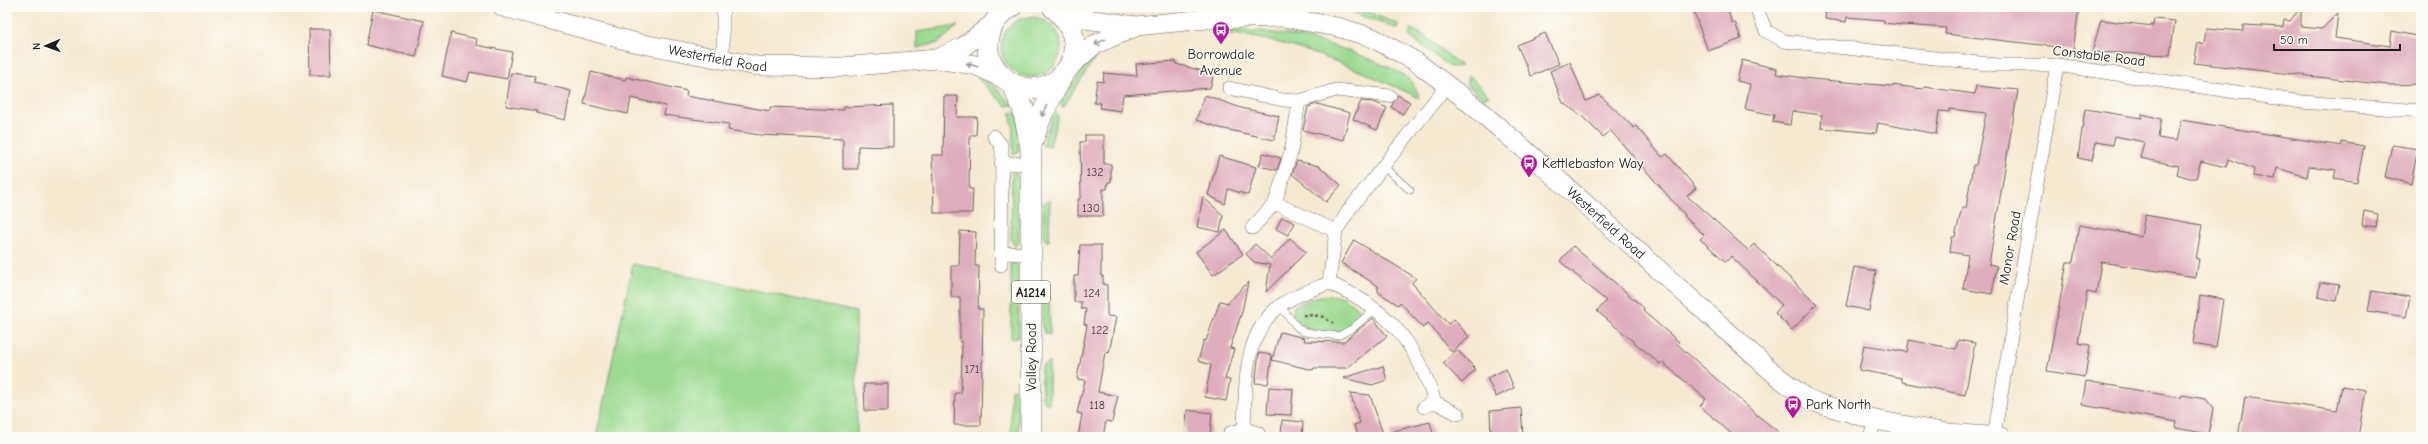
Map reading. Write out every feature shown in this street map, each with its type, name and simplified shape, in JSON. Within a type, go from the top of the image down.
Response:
[{"type":"main road","name":"Westerfield Road","points":[[503,7],[633,42],[723,60],[777,68],[809,68],[937,59],[975,65],[1008,82]]},
{"type":"main road","name":"Westerfield Road","points":[[1059,11],[1136,26],[1282,12],[1370,37],[1415,61],[1447,85],[1523,148],[1794,390],[1817,403],[1872,428],[1997,436]]},
{"type":"main road","name":"Valley Road","points":[[1031,156],[1042,114],[1074,55],[1075,41],[1072,28],[1059,11]]},
{"type":"main road","name":"Westerfield Road","points":[[937,59],[963,47],[1004,12]]},
{"type":"main road","name":"Valley Road","points":[[1004,12],[989,33],[988,46],[990,58],[996,70],[1008,82],[1023,108],[1031,156],[1030,437]]},
{"type":"main road","name":"Westerfield Road","points":[[1065,72],[1094,45],[1136,26]]},
{"type":"main road","points":[[1008,82],[1024,88],[1038,88],[1051,84],[1065,72]]},
{"type":"street","points":[[723,7],[723,60]]},
{"type":"street","name":"Constable Road","points":[[1756,7],[1766,31],[1773,37],[1784,42],[1997,65],[2057,65],[2302,102],[2421,111]]},
{"type":"street","name":"Manor Road","points":[[1997,436],[2057,65]]},
{"type":"street","points":[[1330,283],[1336,231],[1349,210],[1447,85]]},
{"type":"street","points":[[1229,88],[1283,100],[1299,101],[1336,90],[1390,96]]},
{"type":"street","points":[[1252,228],[1275,203],[1291,152],[1299,101]]},
{"type":"street","points":[[994,136],[1000,145],[1001,259],[1031,254]]},
{"type":"street","points":[[1001,163],[1031,156]]},
{"type":"street","points":[[1275,203],[1336,231]]},
{"type":"street","points":[[1244,429],[1247,373],[1252,344],[1267,319],[1283,311],[1306,292],[1330,283],[1376,308],[1399,330],[1418,361],[1430,405],[1458,414]]},
{"type":"street","points":[[1230,433],[1244,429],[1258,433]]},
{"type":"lane","points":[[1384,167],[1410,190]]},
{"type":"lane","points":[[1283,311],[1296,327],[1304,332],[1338,336],[1353,328],[1376,308]]},
{"type":"path","points":[[1283,311],[1321,316],[1335,325]]},
{"type":"green space","points":[[1337,7],[1360,10],[1375,15],[1398,24],[1398,29]]},
{"type":"green space","points":[[1025,17],[1037,17],[1053,25],[1059,35],[1061,47],[1059,59],[1053,69],[1037,77],[1025,77],[1009,69],[1001,53],[1001,41],[1009,25]]},
{"type":"green space","points":[[958,26],[938,43],[917,48],[917,32]]},
{"type":"green space","points":[[1213,29],[1234,29],[1275,33],[1295,36],[1334,46],[1396,70],[1413,84],[1417,90],[1419,98],[1371,76],[1318,55],[1264,39],[1213,33]]},
{"type":"green space","points":[[1411,29],[1425,36],[1461,66],[1450,67],[1409,36]]},
{"type":"green space","points":[[1091,57],[1095,58],[1063,107],[1060,103]]},
{"type":"green space","points":[[1469,75],[1489,96],[1483,98],[1467,85],[1467,78]]},
{"type":"green space","points":[[979,76],[993,85],[1013,105],[1006,106],[979,80]]},
{"type":"green space","points":[[1015,112],[1018,119],[1019,151],[1013,155],[1013,128],[1010,113]]},
{"type":"green space","points":[[1055,112],[1058,115],[1050,146],[1043,146],[1046,133]]},
{"type":"green space","points":[[1012,173],[1016,173],[1019,177],[1019,243],[1015,246],[1011,240]]},
{"type":"green space","points":[[1050,199],[1049,241],[1046,241],[1043,236],[1043,204]]},
{"type":"green space","points":[[1011,259],[1018,266],[1019,336],[1015,339],[1011,338]]},
{"type":"green space","points":[[633,264],[856,312],[857,437],[596,437]]},
{"type":"green space","points":[[1049,283],[1050,335],[1045,333],[1042,327],[1042,288]]},
{"type":"green space","points":[[1330,295],[1343,297],[1364,313],[1348,328],[1334,333],[1326,333],[1311,329],[1293,316],[1294,306],[1316,297]]},
{"type":"green space","points":[[1049,362],[1049,404],[1045,403],[1042,397],[1041,367]]},
{"type":"green space","points":[[1011,389],[1018,391],[1019,437],[1011,437]]},
{"type":"building","points":[[1692,7],[1727,7],[1732,23],[1735,22],[1741,39],[1708,51]]},
{"type":"building","points":[[1826,7],[2079,7],[2073,52],[2050,46],[1945,34],[1946,28],[1884,23],[1884,20],[1847,17],[1846,22],[1825,19]]},
{"type":"building","points":[[2301,7],[2301,27],[2322,29],[2338,13],[2335,38],[2390,46],[2392,31],[2421,37],[2421,84],[2388,85],[2194,63],[2198,42],[2204,44],[2206,28],[2243,31],[2243,25],[2283,27],[2284,20],[2290,21]]},
{"type":"building","points":[[373,10],[424,21],[416,57],[366,45]]},
{"type":"building","points":[[2154,19],[2175,21],[2170,55],[2092,52],[2101,20],[2153,26]]},
{"type":"building","points":[[309,29],[330,29],[331,75],[310,75]]},
{"type":"building","points":[[451,33],[477,39],[476,45],[512,52],[507,79],[470,72],[467,82],[442,76]]},
{"type":"building","points":[[1545,33],[1559,64],[1531,76],[1517,45]]},
{"type":"building","points":[[1742,60],[1777,69],[1776,74],[1812,79],[1892,85],[1923,89],[1924,87],[1975,94],[1976,86],[2018,90],[1989,264],[1997,266],[1992,294],[1963,289],[1968,255],[1950,252],[1952,237],[1955,237],[1962,208],[1966,208],[1973,165],[1976,165],[1986,113],[1950,109],[1949,112],[1939,111],[1936,134],[1878,123],[1876,133],[1821,128],[1822,115],[1792,111],[1790,125],[1773,122],[1774,115],[1745,109],[1750,84],[1737,81]]},
{"type":"building","points":[[1176,61],[1176,64],[1214,74],[1210,88],[1123,95],[1121,111],[1100,108],[1101,103],[1094,103],[1097,81],[1103,82],[1104,73],[1137,76],[1136,64]]},
{"type":"building","points":[[1570,62],[1586,101],[1600,95],[1634,128],[1636,126],[1662,157],[1667,154],[1696,188],[1687,196],[1748,250],[1754,244],[1817,304],[1792,330],[1775,313],[1782,305],[1731,256],[1726,262],[1700,239],[1704,235],[1684,216],[1685,215],[1610,130],[1603,137],[1582,116],[1563,103],[1550,71]]},
{"type":"building","points":[[591,72],[625,80],[626,77],[687,91],[686,96],[770,111],[770,107],[844,110],[844,107],[893,105],[893,147],[858,146],[858,169],[843,169],[843,139],[760,135],[728,130],[729,124],[664,115],[666,106],[631,98],[628,114],[584,104]]},
{"type":"building","points":[[511,73],[535,76],[534,82],[571,91],[565,120],[536,113],[537,111],[506,106]]},
{"type":"building","points":[[1205,95],[1241,108],[1279,116],[1274,140],[1220,128],[1196,120]]},
{"type":"building","points":[[1398,95],[1410,102],[1403,114],[1391,107]]},
{"type":"building","points":[[944,96],[958,96],[957,117],[977,117],[976,135],[970,135],[969,189],[973,189],[972,213],[934,213],[932,155],[943,155]]},
{"type":"building","points":[[1361,101],[1374,102],[1387,108],[1377,130],[1353,119]]},
{"type":"building","points":[[1317,104],[1350,113],[1343,140],[1303,130],[1308,107]]},
{"type":"building","points":[[2085,109],[2142,118],[2142,114],[2161,119],[2158,138],[2176,141],[2181,120],[2341,146],[2341,142],[2364,146],[2357,182],[2334,178],[2336,170],[2309,166],[2307,177],[2277,168],[2275,179],[2253,176],[2254,169],[2228,159],[2226,167],[2201,161],[2196,178],[2189,178],[2177,174],[2179,166],[2140,158],[2144,142],[2115,136],[2113,145],[2096,142],[2092,161],[2078,158]]},
{"type":"building","points":[[1085,135],[1104,135],[1104,164],[1111,164],[1111,182],[1108,182],[1107,189],[1103,189],[1103,216],[1078,216],[1078,201],[1081,196],[1080,142],[1085,142]]},
{"type":"building","points":[[2392,145],[2418,149],[2411,184],[2385,177]]},
{"type":"building","points":[[1263,153],[1281,158],[1277,170],[1259,166]]},
{"type":"building","points":[[1219,156],[1256,167],[1248,195],[1228,189],[1225,204],[1208,195]]},
{"type":"building","points":[[1297,161],[1319,166],[1341,185],[1326,202],[1292,174]]},
{"type":"building","points":[[1203,197],[1223,215],[1220,232],[1197,227]]},
{"type":"building","points":[[2364,211],[2378,214],[2376,227],[2362,225]]},
{"type":"building","points":[[2145,215],[2202,225],[2196,259],[2199,259],[2196,277],[2101,262],[2096,294],[2087,292],[2078,343],[2090,345],[2085,377],[2047,371],[2067,262],[2073,262],[2079,225],[2141,236]]},
{"type":"building","points":[[1282,217],[1295,223],[1288,235],[1276,229]]},
{"type":"building","points":[[1226,230],[1243,254],[1213,275],[1196,252]]},
{"type":"building","points":[[960,231],[976,232],[975,266],[979,266],[978,309],[983,309],[981,425],[954,425],[955,393],[961,393],[962,342],[960,342],[960,297],[951,297],[951,266],[959,266]]},
{"type":"building","points":[[1290,238],[1306,252],[1266,292],[1270,265],[1254,262],[1246,254],[1255,244],[1271,259]]},
{"type":"building","points":[[1354,240],[1416,278],[1412,283],[1448,324],[1454,319],[1469,337],[1452,352],[1428,323],[1423,328],[1400,302],[1398,305],[1378,292],[1378,286],[1341,263]]},
{"type":"building","points":[[1080,245],[1101,245],[1101,276],[1103,276],[1103,284],[1107,285],[1107,316],[1116,317],[1109,353],[1105,352],[1098,392],[1118,396],[1112,422],[1106,421],[1103,437],[1078,437],[1082,414],[1077,413],[1085,380],[1077,379],[1087,325],[1084,324],[1086,309],[1081,309],[1081,302],[1074,302],[1074,276],[1078,276]]},
{"type":"building","points":[[1573,246],[1644,308],[1643,311],[1679,342],[1677,344],[1757,415],[1785,437],[1735,437],[1700,406],[1706,399],[1662,362],[1660,364],[1597,311],[1606,301],[1560,261]]},
{"type":"building","points":[[1854,267],[1876,271],[1869,311],[1846,306]]},
{"type":"building","points":[[1248,282],[1242,312],[1230,348],[1234,349],[1225,379],[1230,380],[1226,401],[1205,397],[1211,365],[1198,361],[1204,340],[1206,341],[1220,301],[1228,303]]},
{"type":"building","points":[[2320,282],[2339,285],[2336,301],[2318,297]]},
{"type":"building","points":[[2372,291],[2410,297],[2406,317],[2368,311]]},
{"type":"building","points":[[2200,295],[2223,299],[2216,348],[2193,344]]},
{"type":"building","points":[[1373,318],[1387,336],[1347,368],[1314,368],[1313,370],[1272,360],[1280,332],[1305,338],[1304,341],[1343,342]]},
{"type":"building","points":[[1909,340],[1956,349],[1958,340],[1975,343],[1965,395],[1902,382],[1902,378],[1859,370],[1864,345],[1907,352]]},
{"type":"building","points":[[1457,350],[1476,369],[1462,383],[1443,363]]},
{"type":"building","points":[[1259,353],[1272,355],[1268,384],[1255,383]]},
{"type":"building","points":[[1383,366],[1387,380],[1372,385],[1343,378]]},
{"type":"building","points":[[1506,369],[1514,388],[1496,397],[1487,378]]},
{"type":"building","points":[[2086,381],[2181,398],[2182,395],[2205,399],[2213,409],[2208,434],[2176,428],[2177,422],[2082,405]]},
{"type":"building","points":[[864,384],[888,384],[888,411],[865,411]]},
{"type":"building","points":[[2342,386],[2366,390],[2358,437],[2238,437],[2245,397],[2337,411]]},
{"type":"building","points":[[1269,387],[1293,389],[1291,415],[1267,414]]},
{"type":"building","points":[[1350,393],[1370,395],[1384,437],[1359,437],[1354,425],[1360,423]]},
{"type":"building","points":[[1521,408],[1523,437],[1491,437],[1490,411]]},
{"type":"building","points":[[1187,410],[1212,413],[1210,437],[1185,437]]},
{"type":"building","points":[[1282,420],[1303,422],[1302,437],[1281,437]]},
{"type":"building","points":[[1430,422],[1434,437],[1391,437],[1390,432]]},
{"type":"place","name":"Borrowdale Avenue","points":[[1221,45]]},
{"type":"place","name":"Kettlebaston Way","points":[[1529,178]]},
{"type":"place","name":"Park North","points":[[1793,419]]}]
